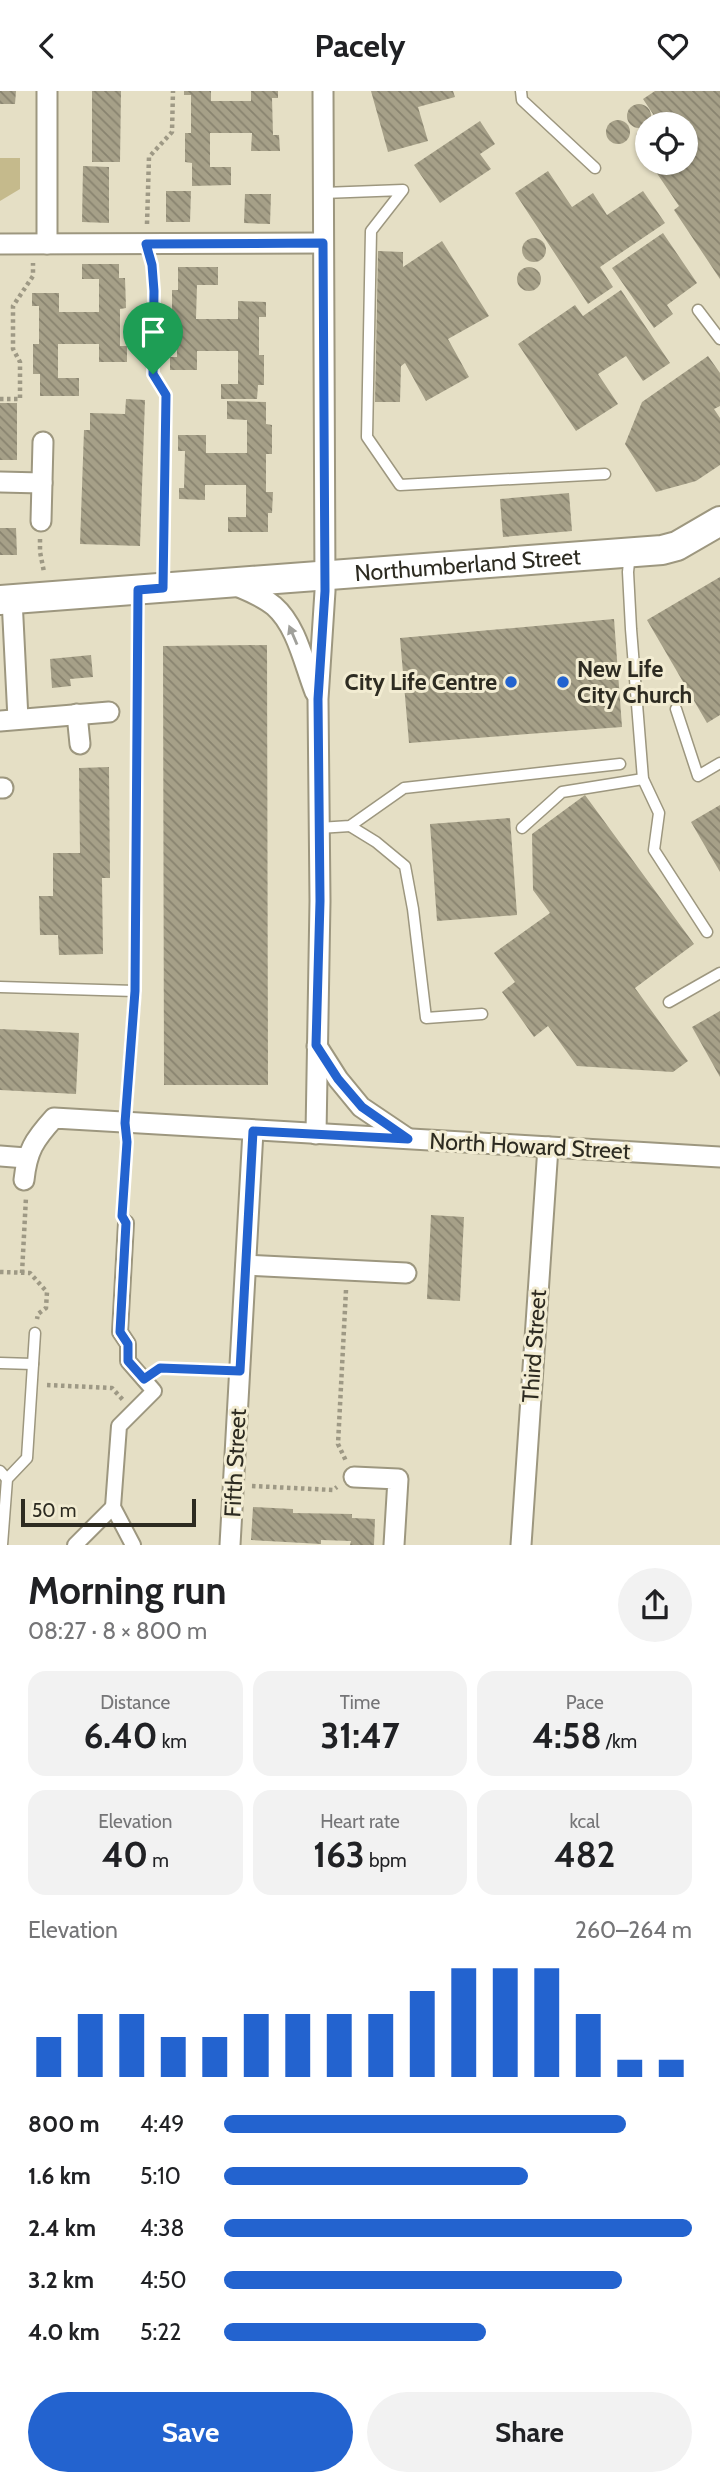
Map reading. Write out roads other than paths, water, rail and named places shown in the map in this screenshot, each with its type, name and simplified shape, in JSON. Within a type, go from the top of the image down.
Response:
[{"type":"main road","name":"Northumberland Street","points":[[6,600],[662,550],[677,546],[720,521]]},
{"type":"street","points":[[40,244],[47,91]]},
{"type":"street","points":[[316,1134],[318,699],[324,577],[323,91]]},
{"type":"street","points":[[0,244],[323,243]]},
{"type":"street","points":[[41,521],[43,442]]},
{"type":"street","points":[[0,482],[42,483]]},
{"type":"street","points":[[230,583],[261,597],[275,607],[288,624],[318,699]]},
{"type":"street","points":[[6,600],[9,720],[109,712]]},
{"type":"street","points":[[77,714],[80,744]]},
{"type":"street","points":[[316,1045],[338,1079],[362,1107],[408,1139]]},
{"type":"street","name":"North Howard Street","points":[[24,1180],[26,1158],[36,1138],[54,1118],[720,1157]]},
{"type":"street","name":"Fifth Street","points":[[230,1545],[253,1131]]},
{"type":"street","name":"Third Street","points":[[521,1545],[548,1147]]},
{"type":"street","points":[[0,1156],[26,1158]]},
{"type":"street","points":[[126,1223],[120,1332],[128,1344],[128,1361],[154,1391],[119,1426],[113,1507],[134,1545]]},
{"type":"street","points":[[246,1265],[406,1273]]},
{"type":"street","points":[[354,1477],[398,1479],[394,1545]]},
{"type":"street","points":[[75,1545],[113,1507]]},
{"type":"lane","points":[[521,91],[522,100],[595,169]]},
{"type":"lane","points":[[323,193],[403,190],[371,231],[367,437],[400,485],[606,474]]},
{"type":"lane","points":[[698,310],[720,339]]},
{"type":"lane","points":[[630,553],[628,572],[631,629],[643,779],[659,813],[654,850],[707,932]]},
{"type":"lane","points":[[125,1123],[135,991],[150,589]]},
{"type":"lane","points":[[676,709],[698,776],[720,764]]},
{"type":"lane","points":[[319,828],[350,826],[404,788],[620,764]]},
{"type":"lane","points":[[522,828],[562,792],[643,779]]},
{"type":"lane","points":[[350,826],[376,842],[405,866],[426,1018],[482,1014]]},
{"type":"lane","points":[[669,1002],[720,973]]},
{"type":"lane","points":[[0,988],[135,991]]},
{"type":"lane","points":[[2,1545],[4,1475],[27,1458],[35,1333]]},
{"type":"lane","points":[[0,1363],[33,1364]]},
{"type":"place","name":"City Life Centre","points":[[511,682]]},
{"type":"place","name":"New Life City Church","points":[[563,682]]}]
